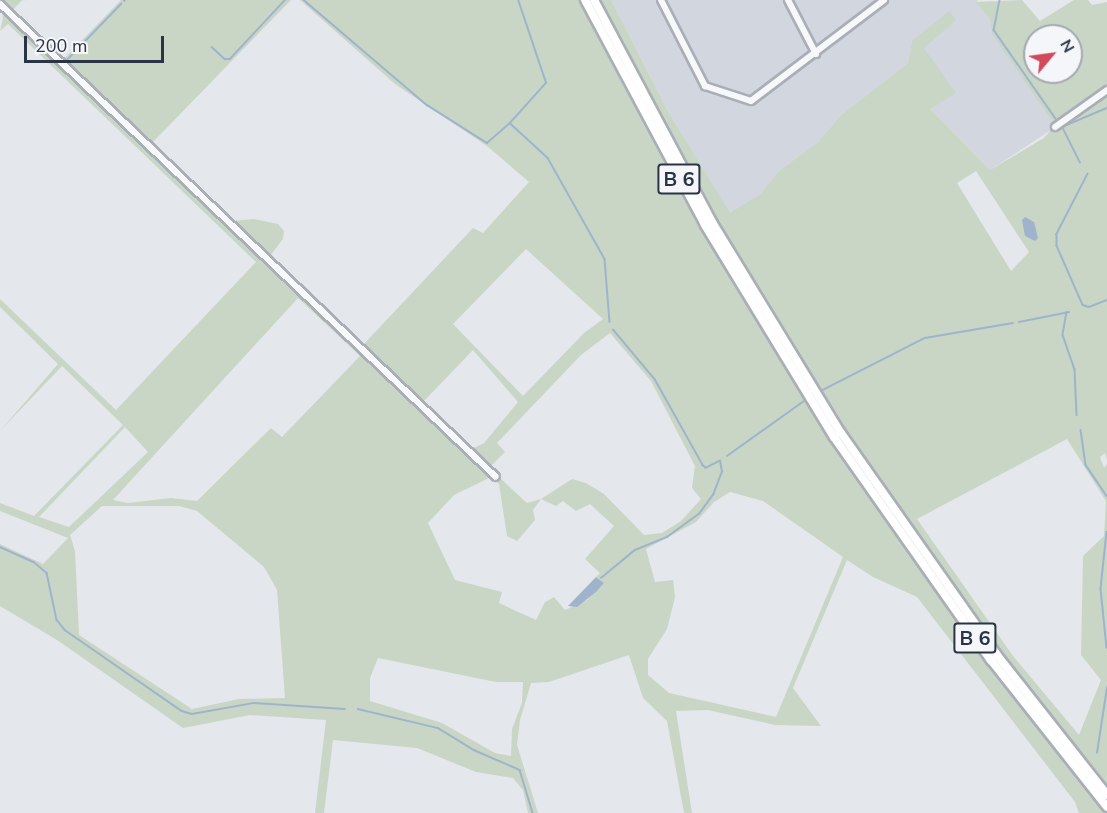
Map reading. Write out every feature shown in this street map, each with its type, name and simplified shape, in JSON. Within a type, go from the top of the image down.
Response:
[{"type":"highway","name":"B 6","points":[[585,0],[673,169],[784,351],[991,660],[1107,807]]},
{"type":"highway","name":"B 6","points":[[594,0],[680,166],[784,351]]},
{"type":"highway","name":"B 6","points":[[901,528],[1107,795]]},
{"type":"street","points":[[661,0],[710,90],[756,101],[884,0]]},
{"type":"street","points":[[788,0],[816,54]]},
{"type":"street","points":[[0,4],[496,477]]},
{"type":"street","points":[[1055,127],[1107,90]]},
{"type":"shaded area","points":[[611,0],[978,0],[976,3],[990,19],[1023,73],[1023,84],[1030,84],[1052,121],[1051,130],[990,170],[930,109],[923,47],[955,20],[912,41],[908,63],[841,115],[818,142],[779,171],[760,194],[730,214],[669,113]]},
{"type":"green space","points":[[0,0],[22,0],[12,11],[64,59],[121,0],[291,0],[152,143],[232,221],[254,219],[278,224],[284,231],[283,239],[270,256],[363,345],[473,228],[483,233],[529,182],[487,146],[395,84],[300,0],[611,0],[669,113],[730,213],[760,194],[779,171],[818,142],[841,115],[908,63],[912,41],[949,11],[956,20],[924,48],[956,93],[930,109],[990,170],[1044,138],[1051,130],[1052,121],[1026,84],[1083,84],[1083,24],[1023,24],[1023,79],[992,34],[990,19],[975,2],[1022,0],[1040,21],[1074,0],[1088,0],[1092,5],[1107,2],[1107,460],[1105,453],[1100,457],[1104,468],[1107,464],[1107,813],[1079,813],[1075,802],[917,597],[873,577],[847,560],[793,688],[821,726],[775,725],[708,710],[676,711],[692,813],[684,813],[667,721],[643,698],[629,655],[549,682],[531,683],[520,720],[517,745],[538,813],[528,813],[523,790],[513,778],[476,772],[417,748],[333,740],[324,813],[315,813],[326,720],[250,715],[183,728],[57,640],[0,606],[0,544],[43,564],[68,538],[0,511],[0,503],[34,516],[123,425],[62,366],[0,431],[58,364],[0,307],[0,299],[116,410],[256,262],[8,24],[0,31],[3,19]],"holes":[[[976,171],[1029,252],[1011,271],[957,183]],[[526,249],[603,319],[584,333],[523,396],[453,324]],[[298,298],[360,356],[282,437],[271,428],[197,501],[171,498],[128,503],[113,500]],[[610,333],[651,381],[695,466],[692,488],[701,499],[681,521],[662,533],[644,535],[604,494],[586,483],[572,479],[541,499],[527,503],[489,468],[505,452],[497,443],[581,355]],[[473,350],[518,402],[484,443],[472,449],[424,401]],[[125,427],[148,452],[69,527],[39,517]],[[1067,439],[1106,501],[1104,536],[1083,556],[1081,655],[1101,680],[1079,735],[1013,656],[917,519]],[[491,477],[499,484],[507,536],[517,541],[535,520],[533,510],[541,499],[556,506],[563,501],[576,511],[590,504],[614,526],[585,559],[600,573],[596,577],[604,583],[587,600],[565,610],[554,597],[545,602],[536,620],[499,603],[502,592],[455,580],[428,523],[454,495]],[[730,492],[763,501],[843,557],[776,717],[669,693],[648,675],[648,659],[667,629],[675,597],[673,580],[655,582],[646,549],[696,522],[714,502]],[[102,506],[179,506],[197,511],[264,567],[277,590],[285,698],[239,699],[192,709],[79,635],[75,551],[70,535]],[[378,658],[496,682],[523,682],[522,703],[512,729],[511,756],[495,753],[442,723],[370,701],[370,678]]]},
{"type":"water","points":[[1025,217],[1034,222],[1038,238],[1035,241],[1025,236],[1022,220]]},
{"type":"water","points":[[596,577],[604,583],[596,592],[577,607],[568,606]]},
{"type":"waterway","points":[[212,47],[225,59],[230,59],[285,0]]},
{"type":"waterway","points":[[304,0],[427,105],[487,143],[510,123],[548,158],[605,259],[610,322]]},
{"type":"waterway","points":[[510,123],[546,83],[518,0]]},
{"type":"waterway","points":[[1000,0],[994,30],[1056,119]]},
{"type":"waterway","points":[[67,60],[121,4]]},
{"type":"waterway","points":[[1080,163],[1062,127],[1107,108]]},
{"type":"waterway","points":[[1088,174],[1057,234],[1057,246],[1083,305],[1089,307],[1107,300]]},
{"type":"waterway","points":[[1067,312],[1063,335],[1075,369],[1077,415]]},
{"type":"waterway","points":[[1019,322],[1069,312]]},
{"type":"waterway","points":[[819,392],[925,338],[1013,323]]},
{"type":"waterway","points":[[601,578],[635,550],[667,537],[699,514],[713,495],[722,472],[720,461],[706,468],[703,466],[655,380],[613,330]]},
{"type":"waterway","points":[[727,456],[807,399]]},
{"type":"waterway","points":[[1081,430],[1086,465],[1107,496]]},
{"type":"waterway","points":[[1107,532],[1101,589],[1107,648]]},
{"type":"waterway","points":[[0,547],[34,562],[47,573],[57,620],[65,630],[182,711],[192,714],[254,703],[345,709]]},
{"type":"waterway","points":[[1097,753],[1107,688]]},
{"type":"waterway","points":[[358,709],[438,728],[474,750],[520,770],[533,813]]}]
